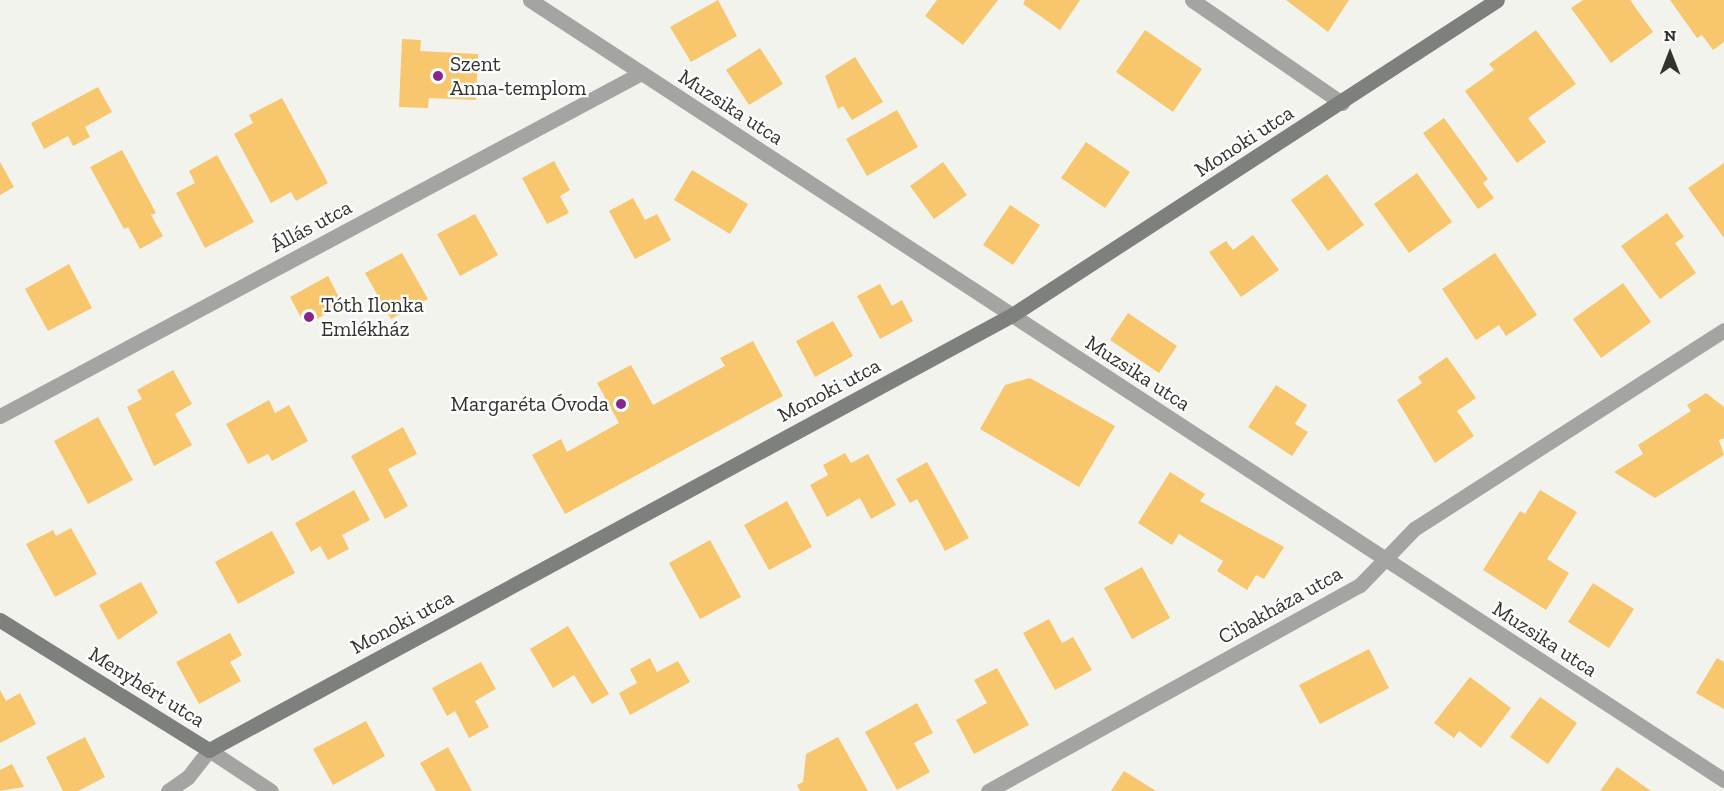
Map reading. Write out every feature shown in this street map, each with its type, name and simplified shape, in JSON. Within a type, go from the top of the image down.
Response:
[{"type":"street","name":"Muzsika utca","points":[[530,0],[1724,780]]},
{"type":"street","points":[[1192,0],[1342,103]]},
{"type":"street","name":"Monoki utca","points":[[168,791],[188,777],[209,750],[1012,315],[1342,103],[1497,0]]},
{"type":"street","name":"Állás utca","points":[[0,416],[641,73]]},
{"type":"street","name":"Cibakháza utca","points":[[997,789],[1360,585],[1383,558],[1414,529],[1722,334]]},
{"type":"street","name":"Menyhért utca","points":[[0,620],[272,791]]},
{"type":"building","points":[[718,0],[737,36],[691,62],[670,27]]},
{"type":"building","points":[[937,0],[998,0],[963,45],[925,16]]},
{"type":"building","points":[[1025,0],[1080,0],[1060,30],[1023,4]]},
{"type":"building","points":[[1286,0],[1349,0],[1328,32]]},
{"type":"building","points":[[1583,0],[1630,0],[1653,32],[1611,63],[1571,8]]},
{"type":"building","points":[[1670,0],[1724,0],[1724,42],[1713,50],[1702,35],[1697,38]]},
{"type":"building","points":[[1145,30],[1202,69],[1173,112],[1116,72]]},
{"type":"building","points":[[1536,30],[1576,84],[1528,118],[1546,142],[1517,163],[1465,91],[1494,70],[1489,64]]},
{"type":"building","name":"Szent Anna-templom","points":[[402,39],[421,40],[420,51],[478,54],[476,100],[429,98],[428,108],[399,107]]},
{"type":"building","points":[[760,48],[783,84],[749,105],[726,70]]},
{"type":"building","points":[[855,57],[883,102],[852,120],[843,106],[838,109],[825,76]]},
{"type":"building","points":[[98,87],[112,112],[85,127],[90,137],[73,146],[68,136],[44,149],[31,123]]},
{"type":"building","points":[[282,98],[328,183],[296,201],[291,192],[271,203],[234,134],[253,123],[249,115]]},
{"type":"building","points":[[897,110],[918,147],[867,176],[846,139]]},
{"type":"building","points":[[1444,118],[1488,179],[1483,183],[1494,198],[1478,209],[1423,133]]},
{"type":"building","points":[[1086,142],[1130,172],[1105,208],[1061,178]]},
{"type":"building","points":[[122,150],[156,213],[151,215],[163,236],[140,249],[128,227],[124,229],[90,167]]},
{"type":"building","points":[[217,155],[254,222],[205,248],[176,193],[195,183],[189,171]]},
{"type":"building","points":[[554,161],[570,190],[560,196],[569,213],[547,224],[522,178]]},
{"type":"building","points":[[0,162],[14,187],[0,195]]},
{"type":"building","points":[[943,162],[967,195],[934,219],[910,186]]},
{"type":"building","points":[[1724,163],[1724,238],[1688,188]]},
{"type":"building","points":[[692,170],[748,204],[730,234],[674,200]]},
{"type":"building","points":[[1417,173],[1452,222],[1409,253],[1374,204]]},
{"type":"building","points":[[1327,174],[1364,225],[1328,251],[1291,200]]},
{"type":"building","points":[[633,198],[645,220],[657,214],[671,240],[635,259],[609,211]]},
{"type":"building","points":[[1010,205],[1040,225],[1013,265],[983,245]]},
{"type":"building","points":[[1667,213],[1684,237],[1675,243],[1696,273],[1660,299],[1621,246]]},
{"type":"building","points":[[475,214],[498,255],[460,276],[437,234]]},
{"type":"building","points":[[1253,235],[1279,270],[1241,297],[1209,252],[1226,241],[1233,250]]},
{"type":"building","points":[[402,253],[428,299],[391,319],[365,273]]},
{"type":"building","points":[[1495,253],[1537,315],[1506,336],[1499,325],[1476,340],[1442,289]]},
{"type":"building","points":[[69,264],[92,308],[48,331],[25,289]]},
{"type":"building","points":[[328,276],[343,305],[305,325],[290,297]]},
{"type":"building","points":[[1623,283],[1651,322],[1601,358],[1573,319]]},
{"type":"building","points":[[880,284],[892,306],[902,300],[913,321],[880,339],[857,296]]},
{"type":"building","points":[[1128,313],[1177,346],[1159,373],[1110,340]]},
{"type":"building","points":[[833,321],[853,356],[815,377],[796,341]]},
{"type":"building","points":[[753,341],[783,396],[565,514],[532,455],[561,439],[567,452],[619,423],[597,383],[631,365],[653,405],[725,366],[720,358]]},
{"type":"building","points":[[1447,357],[1476,398],[1457,411],[1474,436],[1435,463],[1397,400],[1422,383],[1418,377]]},
{"type":"building","points":[[173,370],[192,404],[175,414],[192,445],[154,466],[127,407],[142,399],[137,390]]},
{"type":"building","points":[[1030,378],[1115,426],[1079,487],[980,429],[1005,385]]},
{"type":"building","points":[[1276,385],[1307,405],[1295,424],[1308,432],[1292,456],[1248,427]]},
{"type":"building","points":[[1706,393],[1724,407],[1724,438],[1719,440],[1724,455],[1655,498],[1614,472],[1643,454],[1638,445],[1691,411],[1687,405]]},
{"type":"building","points":[[269,400],[275,413],[289,405],[308,441],[272,461],[268,454],[248,464],[226,424]]},
{"type":"building","points":[[98,417],[133,480],[88,504],[54,441]]},
{"type":"building","points":[[403,427],[417,454],[388,469],[408,506],[385,519],[351,456]]},
{"type":"building","points":[[845,453],[851,463],[868,454],[896,505],[871,519],[860,498],[827,517],[810,485],[828,475],[823,465]]},
{"type":"building","points":[[927,462],[969,538],[945,551],[917,499],[910,503],[896,479]]},
{"type":"building","points":[[1170,472],[1205,494],[1200,501],[1284,547],[1264,579],[1256,575],[1247,590],[1217,571],[1223,561],[1179,534],[1172,545],[1138,523]]},
{"type":"building","points":[[354,490],[370,520],[342,535],[349,549],[328,560],[320,546],[311,552],[295,523]]},
{"type":"building","points":[[1540,490],[1577,512],[1547,559],[1569,573],[1546,610],[1483,570],[1520,511],[1525,514]]},
{"type":"building","points":[[787,501],[812,547],[769,570],[744,525]]},
{"type":"building","points":[[71,528],[97,574],[55,597],[26,544],[53,530],[56,536]]},
{"type":"building","points":[[272,531],[295,573],[238,604],[215,562]]},
{"type":"building","points":[[710,540],[741,597],[700,619],[669,563]]},
{"type":"building","points":[[1142,567],[1170,618],[1132,639],[1104,588]]},
{"type":"building","points":[[141,582],[158,613],[118,640],[99,605]]},
{"type":"building","points":[[1593,583],[1634,609],[1609,648],[1568,622]]},
{"type":"building","points":[[1049,619],[1062,643],[1073,637],[1092,670],[1055,690],[1023,633]]},
{"type":"building","points":[[568,626],[609,694],[592,704],[574,675],[553,688],[530,649]]},
{"type":"building","points":[[230,633],[242,655],[230,662],[241,681],[199,704],[176,662]]},
{"type":"building","points":[[1369,649],[1389,688],[1320,724],[1299,685]]},
{"type":"building","points":[[650,658],[657,672],[678,661],[690,682],[630,715],[619,693],[637,683],[630,669]]},
{"type":"building","points":[[1717,658],[1724,662],[1724,709],[1696,693]]},
{"type":"building","points":[[481,662],[496,689],[475,701],[489,727],[469,738],[455,711],[447,716],[432,688]]},
{"type":"building","points":[[997,668],[1029,725],[974,754],[956,720],[987,703],[974,680]]},
{"type":"building","points":[[1470,677],[1511,708],[1481,748],[1459,731],[1454,738],[1434,723]]},
{"type":"building","points":[[0,690],[6,701],[20,693],[36,724],[0,743]]},
{"type":"building","points":[[1540,697],[1577,723],[1548,764],[1510,737]]},
{"type":"building","points":[[917,703],[933,733],[914,743],[930,772],[897,790],[865,732]]},
{"type":"building","points":[[366,721],[385,756],[333,785],[313,749]]},
{"type":"building","points":[[85,737],[105,777],[78,791],[63,791],[46,757]]},
{"type":"building","points":[[838,737],[868,791],[800,791],[797,785],[803,782],[806,754]]},
{"type":"building","points":[[448,747],[472,791],[436,791],[420,763]]},
{"type":"building","points":[[12,764],[24,787],[0,791],[0,770]]},
{"type":"building","points":[[1617,767],[1651,791],[1600,791]]},
{"type":"building","points":[[1124,771],[1156,791],[1111,791]]},
{"type":"place","name":"Szent Anna-templom","points":[[438,76]]},
{"type":"place","name":"Tóth Ilonka Emlékház","points":[[309,317]]},
{"type":"place","name":"Margaréta Óvoda","points":[[621,404]]}]
